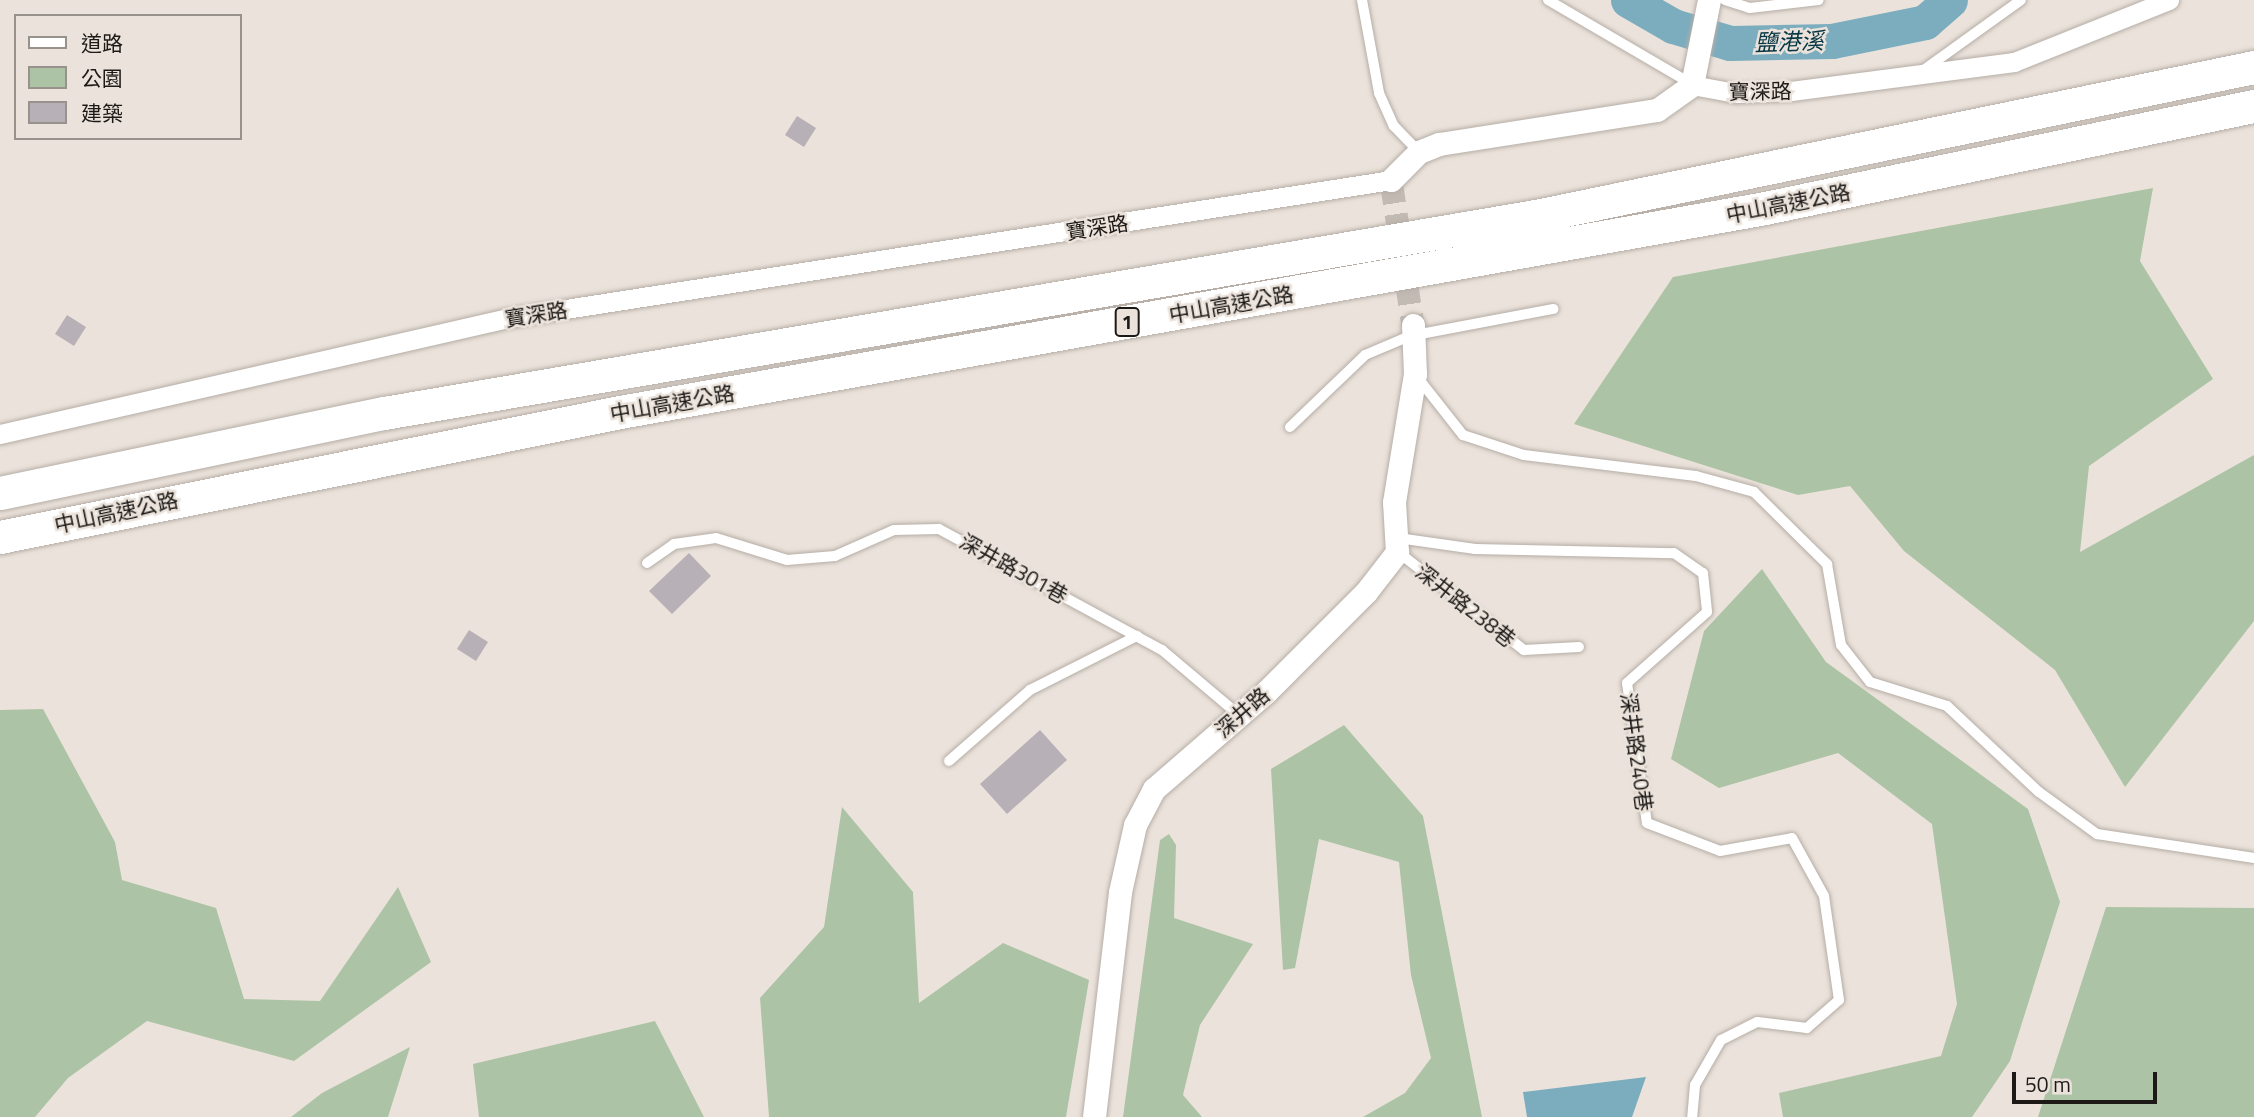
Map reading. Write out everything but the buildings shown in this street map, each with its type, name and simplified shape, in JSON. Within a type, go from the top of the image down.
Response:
[{"type":"highway","name":"中山高速公路","points":[[0,493],[384,413],[1541,215],[2254,67]]},
{"type":"highway","name":"中山高速公路","points":[[0,537],[606,414],[1751,211],[2254,106]]},
{"type":"street","points":[[1419,152],[1643,116],[1692,85],[1709,0]]},
{"type":"street","name":"寶深路","points":[[1692,85],[1735,93],[1913,76],[2014,62],[2169,0]]},
{"type":"street","name":"寶深路","points":[[0,434],[508,318],[1391,180],[1419,152]]},
{"type":"street","points":[[1398,545],[1394,502],[1415,374],[1412,330]]},
{"type":"street","name":"深井路","points":[[1094,1117],[1120,892],[1135,825],[1154,789],[1239,715],[1366,592],[1398,545]]},
{"type":"lane","points":[[1362,0],[1379,93],[1394,126],[1419,152]]},
{"type":"lane","points":[[1548,0],[1692,85]]},
{"type":"lane","points":[[1725,0],[1750,8],[1819,0]]},
{"type":"lane","points":[[1913,76],[2021,0]]},
{"type":"lane","points":[[1290,428],[1365,355],[1412,330],[1553,309]]},
{"type":"lane","points":[[1415,374],[1463,435],[1524,455],[1696,476],[1754,492],[1827,564],[1841,645],[1870,682],[1947,706],[2039,792],[2097,834],[2254,858]]},
{"type":"lane","name":"深井路301巷","points":[[647,563],[674,544],[716,538],[787,560],[835,556],[894,530],[939,529],[1137,636],[1239,715]]},
{"type":"lane","name":"深井路238巷","points":[[1398,545],[1524,650],[1579,647]]},
{"type":"lane","name":"深井路240巷","points":[[1398,545],[1674,553],[1703,573],[1707,612],[1627,683],[1647,823],[1720,851],[1792,838],[1824,896],[1839,1000],[1807,1028],[1757,1022],[1721,1040],[1695,1085],[1692,1117]]},
{"type":"lane","points":[[949,761],[1030,690],[1137,636]]},
{"type":"green space","points":[[2153,188],[2140,261],[2213,379],[2089,466],[2080,552],[2254,455],[2254,621],[2125,787],[2055,670],[1904,551],[1850,486],[1798,495],[1574,424],[1673,277]]},
{"type":"green space","points":[[1762,569],[1826,662],[2028,809],[2060,902],[2010,1061],[1972,1117],[1783,1117],[1779,1093],[1941,1056],[1957,1004],[1932,824],[1838,753],[1719,788],[1671,759],[1704,631]]},
{"type":"green space","points":[[43,709],[115,842],[122,880],[216,908],[244,999],[320,1001],[398,887],[431,962],[294,1061],[147,1021],[68,1078],[35,1117],[0,1117],[0,710]]},
{"type":"green space","points":[[1344,725],[1423,816],[1482,1117],[1363,1117],[1405,1093],[1431,1058],[1411,975],[1399,862],[1319,839],[1295,968],[1283,970],[1271,769]]},
{"type":"green space","points":[[842,807],[913,892],[919,1003],[1003,943],[1089,980],[1066,1117],[769,1117],[760,998],[824,927]]},
{"type":"green space","points":[[1169,834],[1176,845],[1174,918],[1253,944],[1200,1025],[1183,1095],[1202,1117],[1123,1117],[1160,840]]},
{"type":"green space","points":[[2106,907],[2254,908],[2254,1117],[2038,1117]]},
{"type":"green space","points":[[655,1021],[704,1117],[479,1117],[473,1064]]},
{"type":"green space","points":[[410,1047],[388,1117],[291,1117],[322,1093]]},
{"type":"water","points":[[1646,1077],[1632,1117],[1527,1117],[1523,1092]]},
{"type":"waterway","name":"鹽港溪","points":[[1628,0],[1673,26],[1730,43],[1832,41],[1925,22],[1950,0]]},
{"type":"tunnel","points":[[1391,180],[1413,325]]}]
